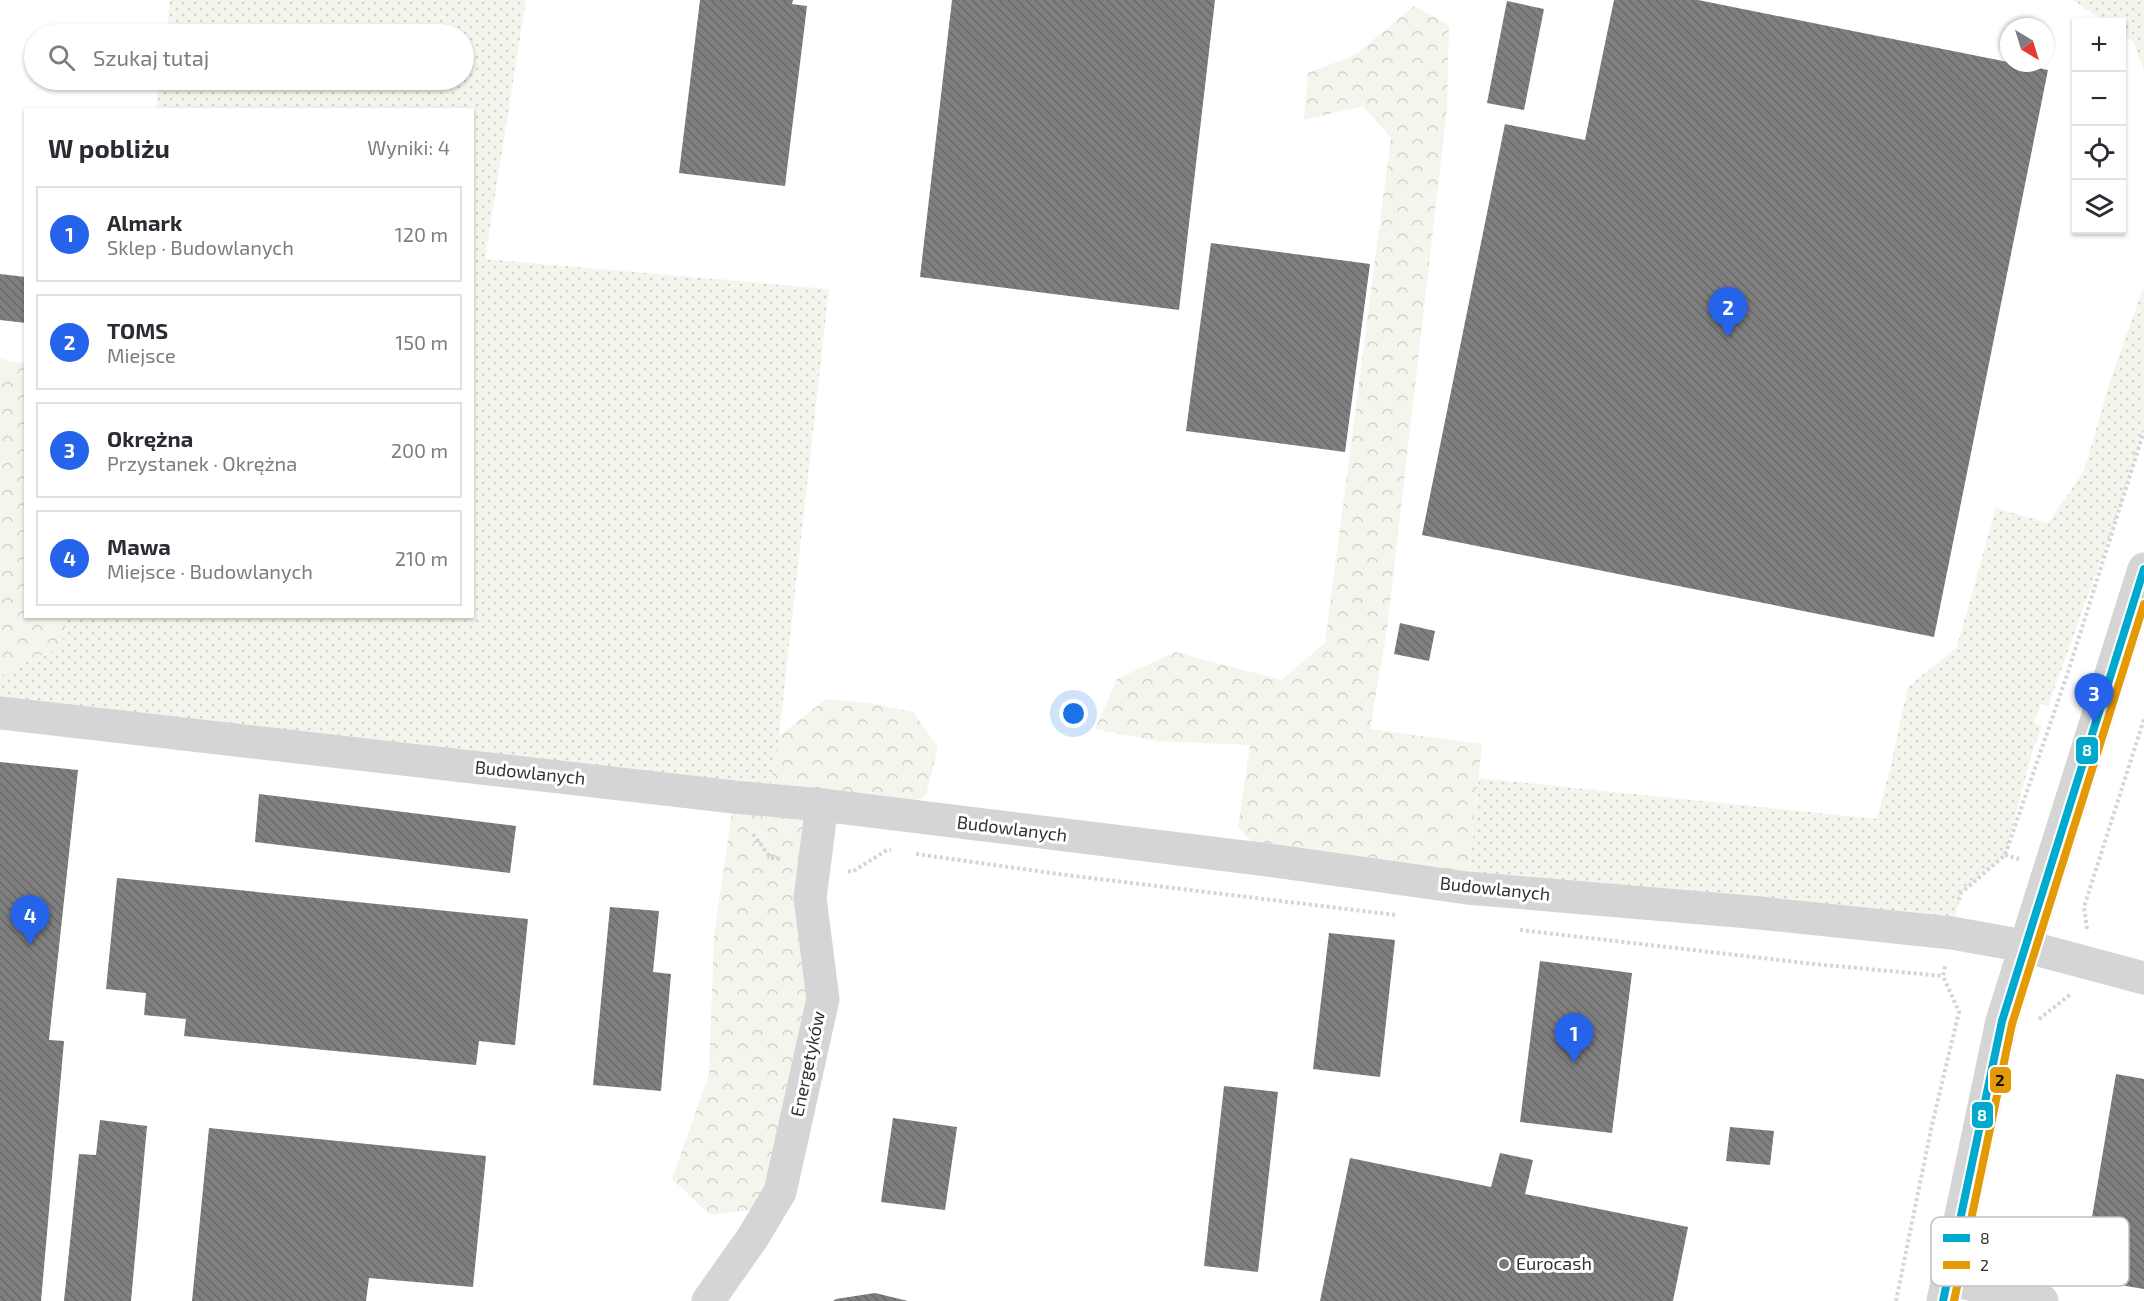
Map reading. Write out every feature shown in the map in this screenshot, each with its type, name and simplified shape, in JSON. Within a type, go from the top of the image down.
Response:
[{"type":"street","points":[[1960,1217],[2002,1021],[2144,569]]},
{"type":"street","name":"Budowlanych","points":[[0,713],[768,801],[822,805],[1256,858],[1467,888],[1749,912],[1952,933],[2024,946],[2144,978]]},
{"type":"street","name":"Energetyków","points":[[708,1301],[753,1237],[780,1192],[823,999],[810,898],[822,805]]},
{"type":"street","points":[[1945,1290],[2042,1301]]},
{"type":"path","points":[[1896,1301],[1931,1128],[1959,1012],[1943,976],[1961,893],[2005,855],[2067,675],[2144,431]]},
{"type":"path","points":[[2036,1029],[2038,1020],[2073,992],[2087,934],[2084,907],[2144,719]]},
{"type":"path","points":[[751,831],[771,858],[852,872],[887,850],[898,851]]},
{"type":"path","points":[[909,853],[1260,900],[1406,916]]},
{"type":"path","points":[[1511,928],[1814,964],[1943,976]]},
{"type":"green space","points":[[170,0],[526,0],[485,259],[829,289],[779,736],[768,801],[0,713],[0,677],[61,646],[67,618],[474,618],[474,108],[156,108],[159,90],[474,90],[474,24],[167,24]]},
{"type":"green space","points":[[2073,0],[2144,0],[2144,71],[2134,43],[2126,37],[2126,18],[2099,18]]},
{"type":"green space","points":[[1414,6],[1449,25],[1447,108],[1387,629],[1370,729],[1482,744],[1467,888],[1268,860],[1238,827],[1250,745],[1157,741],[1095,729],[1117,679],[1175,652],[1281,680],[1325,643],[1391,138],[1363,106],[1304,120],[1308,73],[1355,55]]},
{"type":"green space","points":[[2144,286],[2144,429],[2118,513],[2048,706],[2041,704],[2034,723],[2042,726],[2032,753],[2005,855],[1961,893],[1952,933],[1467,888],[1479,778],[1877,819],[1908,687],[1957,647],[1996,508],[2048,523],[2084,471],[2111,378]]},
{"type":"green space","points":[[0,359],[24,364],[24,618],[67,618],[62,646],[0,677]]},
{"type":"green space","points":[[826,699],[871,703],[913,712],[938,747],[926,795],[895,815],[822,805],[823,999],[769,1208],[710,1215],[672,1179],[709,1074],[714,936],[734,797],[768,800],[779,736]]},
{"type":"building","points":[[700,0],[793,0],[792,4],[807,6],[785,186],[679,173]]},
{"type":"building","points":[[952,0],[1215,0],[1179,310],[920,277]]},
{"type":"building","points":[[1614,0],[1698,0],[2000,60],[2000,72],[2048,72],[1934,637],[1422,535],[1505,124],[1585,140]]},
{"type":"building","points":[[1507,1],[1544,9],[1524,110],[1487,103]]},
{"type":"building","points":[[1211,243],[1370,264],[1345,452],[1186,431]]},
{"type":"building","points":[[0,274],[24,277],[24,323],[0,320]]},
{"type":"building","points":[[1400,623],[1435,631],[1429,661],[1394,654]]},
{"type":"building","points":[[0,762],[78,770],[49,1040],[64,1041],[41,1301],[0,1301]]},
{"type":"building","points":[[259,794],[516,826],[510,873],[255,842]]},
{"type":"building","points":[[117,878],[528,919],[515,1045],[479,1041],[476,1065],[184,1036],[186,1019],[144,1015],[146,993],[106,989]]},
{"type":"building","points":[[610,907],[659,911],[653,972],[671,974],[661,1091],[593,1085]]},
{"type":"building","points":[[1329,933],[1395,940],[1380,1077],[1313,1069]]},
{"type":"building","points":[[1540,961],[1632,973],[1612,1133],[1520,1122]]},
{"type":"building","points":[[2116,1074],[2144,1079],[2144,1289],[2126,1286],[2129,1286],[2129,1217],[2092,1217]]},
{"type":"building","points":[[1224,1086],[1278,1092],[1258,1272],[1204,1266]]},
{"type":"building","points":[[893,1118],[957,1127],[945,1210],[881,1202]]},
{"type":"building","points":[[100,1120],[147,1126],[131,1301],[64,1301],[79,1154],[96,1155]]},
{"type":"building","points":[[1730,1127],[1774,1131],[1770,1165],[1726,1161]]},
{"type":"building","points":[[209,1128],[486,1156],[473,1287],[369,1278],[366,1301],[192,1301]]},
{"type":"building","name":"Eurocash","points":[[1500,1153],[1533,1160],[1525,1194],[1688,1227],[1673,1301],[1320,1301],[1350,1158],[1491,1187]]},
{"type":"building","points":[[875,1293],[908,1301],[833,1301],[836,1299]]},
{"type":"transit line","name":"8","points":[[1961,1217],[2002,1021],[2144,569]]},
{"type":"transit line","name":"2","points":[[1972,1217],[2012,1024],[2144,604]]},
{"type":"transit line","name":"8","points":[[1943,1301],[1946,1286]]},
{"type":"transit line","name":"2","points":[[1954,1301],[1957,1286]]},
{"type":"place","name":"TOMS","points":[[1728,337]]},
{"type":"place","name":"Okrężna","points":[[2094,723]]},
{"type":"place","name":"Mawa","points":[[30,945]]},
{"type":"place","name":"Almark","points":[[1574,1063]]},
{"type":"place","name":"Eurocash","points":[[1504,1264]]}]
